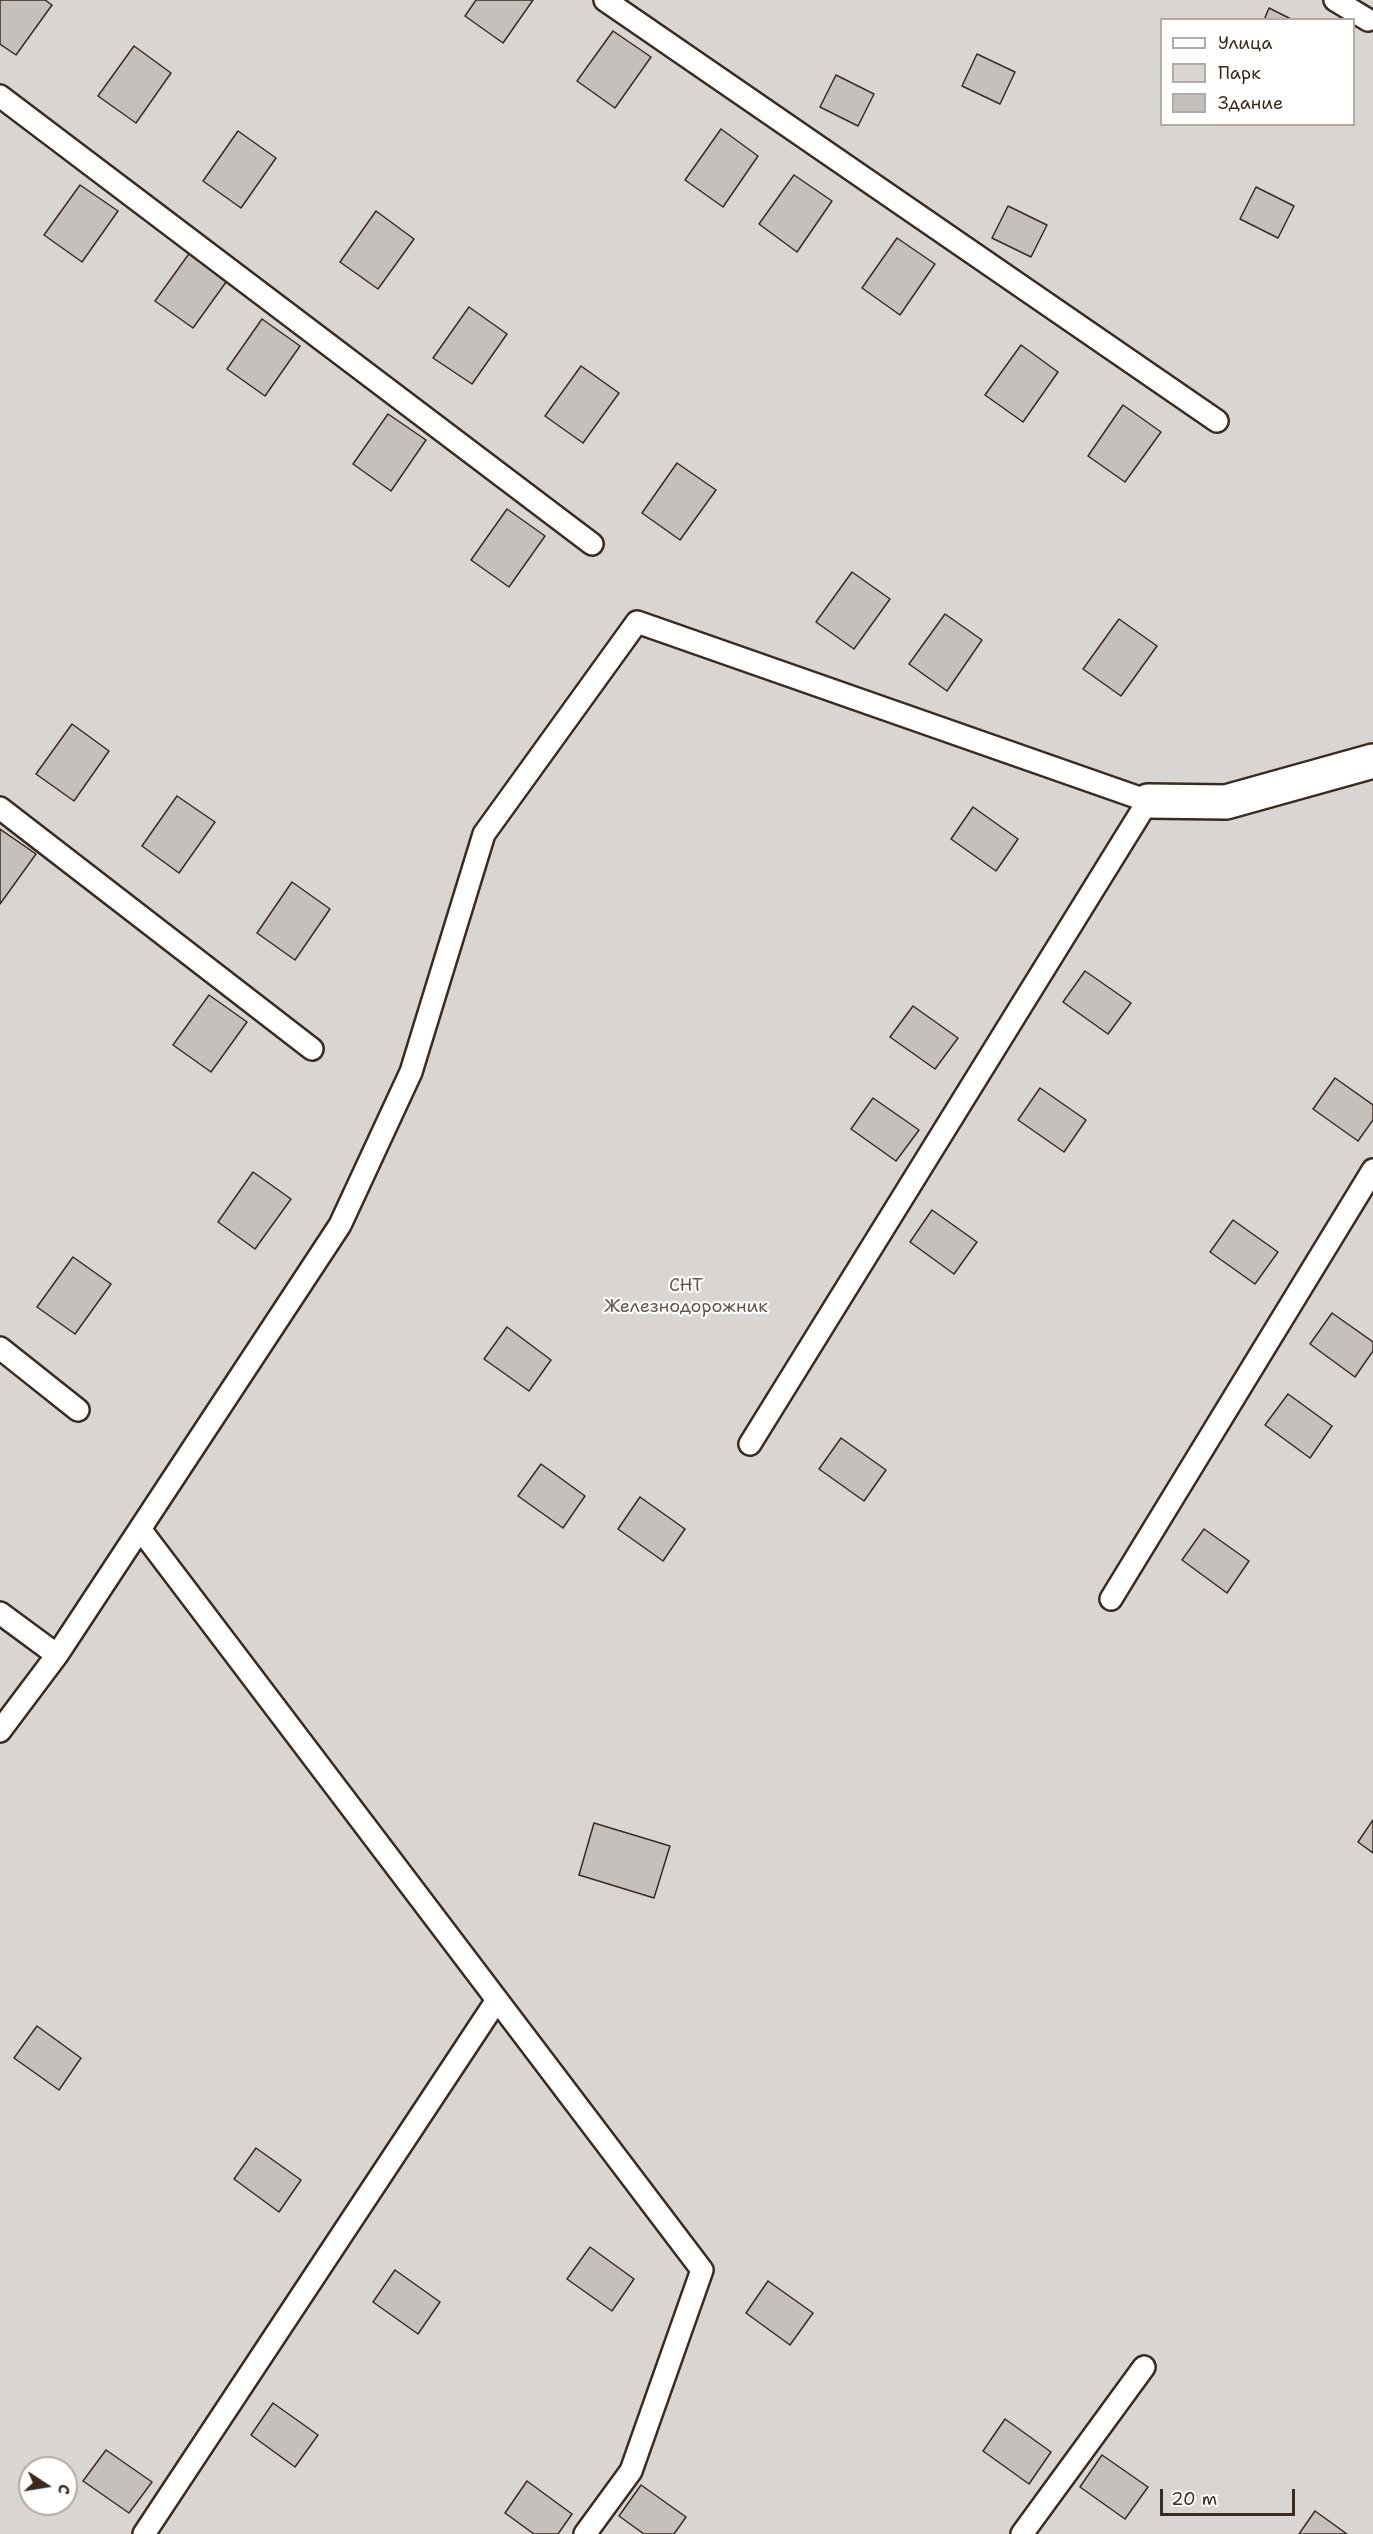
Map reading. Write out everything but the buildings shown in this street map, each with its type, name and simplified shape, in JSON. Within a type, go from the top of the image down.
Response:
[{"type":"street","points":[[1148,801],[1226,802],[1373,761]]},
{"type":"lane","points":[[605,0],[1217,421]]},
{"type":"lane","points":[[1335,0],[1368,20]]},
{"type":"lane","points":[[0,96],[592,544]]},
{"type":"lane","points":[[0,1731],[57,1655],[340,1225],[411,1072],[484,834],[637,622],[1148,801],[750,1444]]},
{"type":"lane","points":[[0,808],[312,1049]]},
{"type":"lane","points":[[1111,1599],[1373,1170]]},
{"type":"lane","points":[[0,1348],[78,1410]]},
{"type":"lane","points":[[140,1529],[702,2270],[631,2471],[585,2534]]},
{"type":"lane","points":[[0,1613],[57,1655]]},
{"type":"lane","points":[[144,2534],[497,2000]]},
{"type":"lane","points":[[1022,2534],[1144,2367]]},
{"type":"green space","name":"СНТ Железнодорожник","points":[[0,0],[1373,0],[1373,2534],[0,2534]]}]
